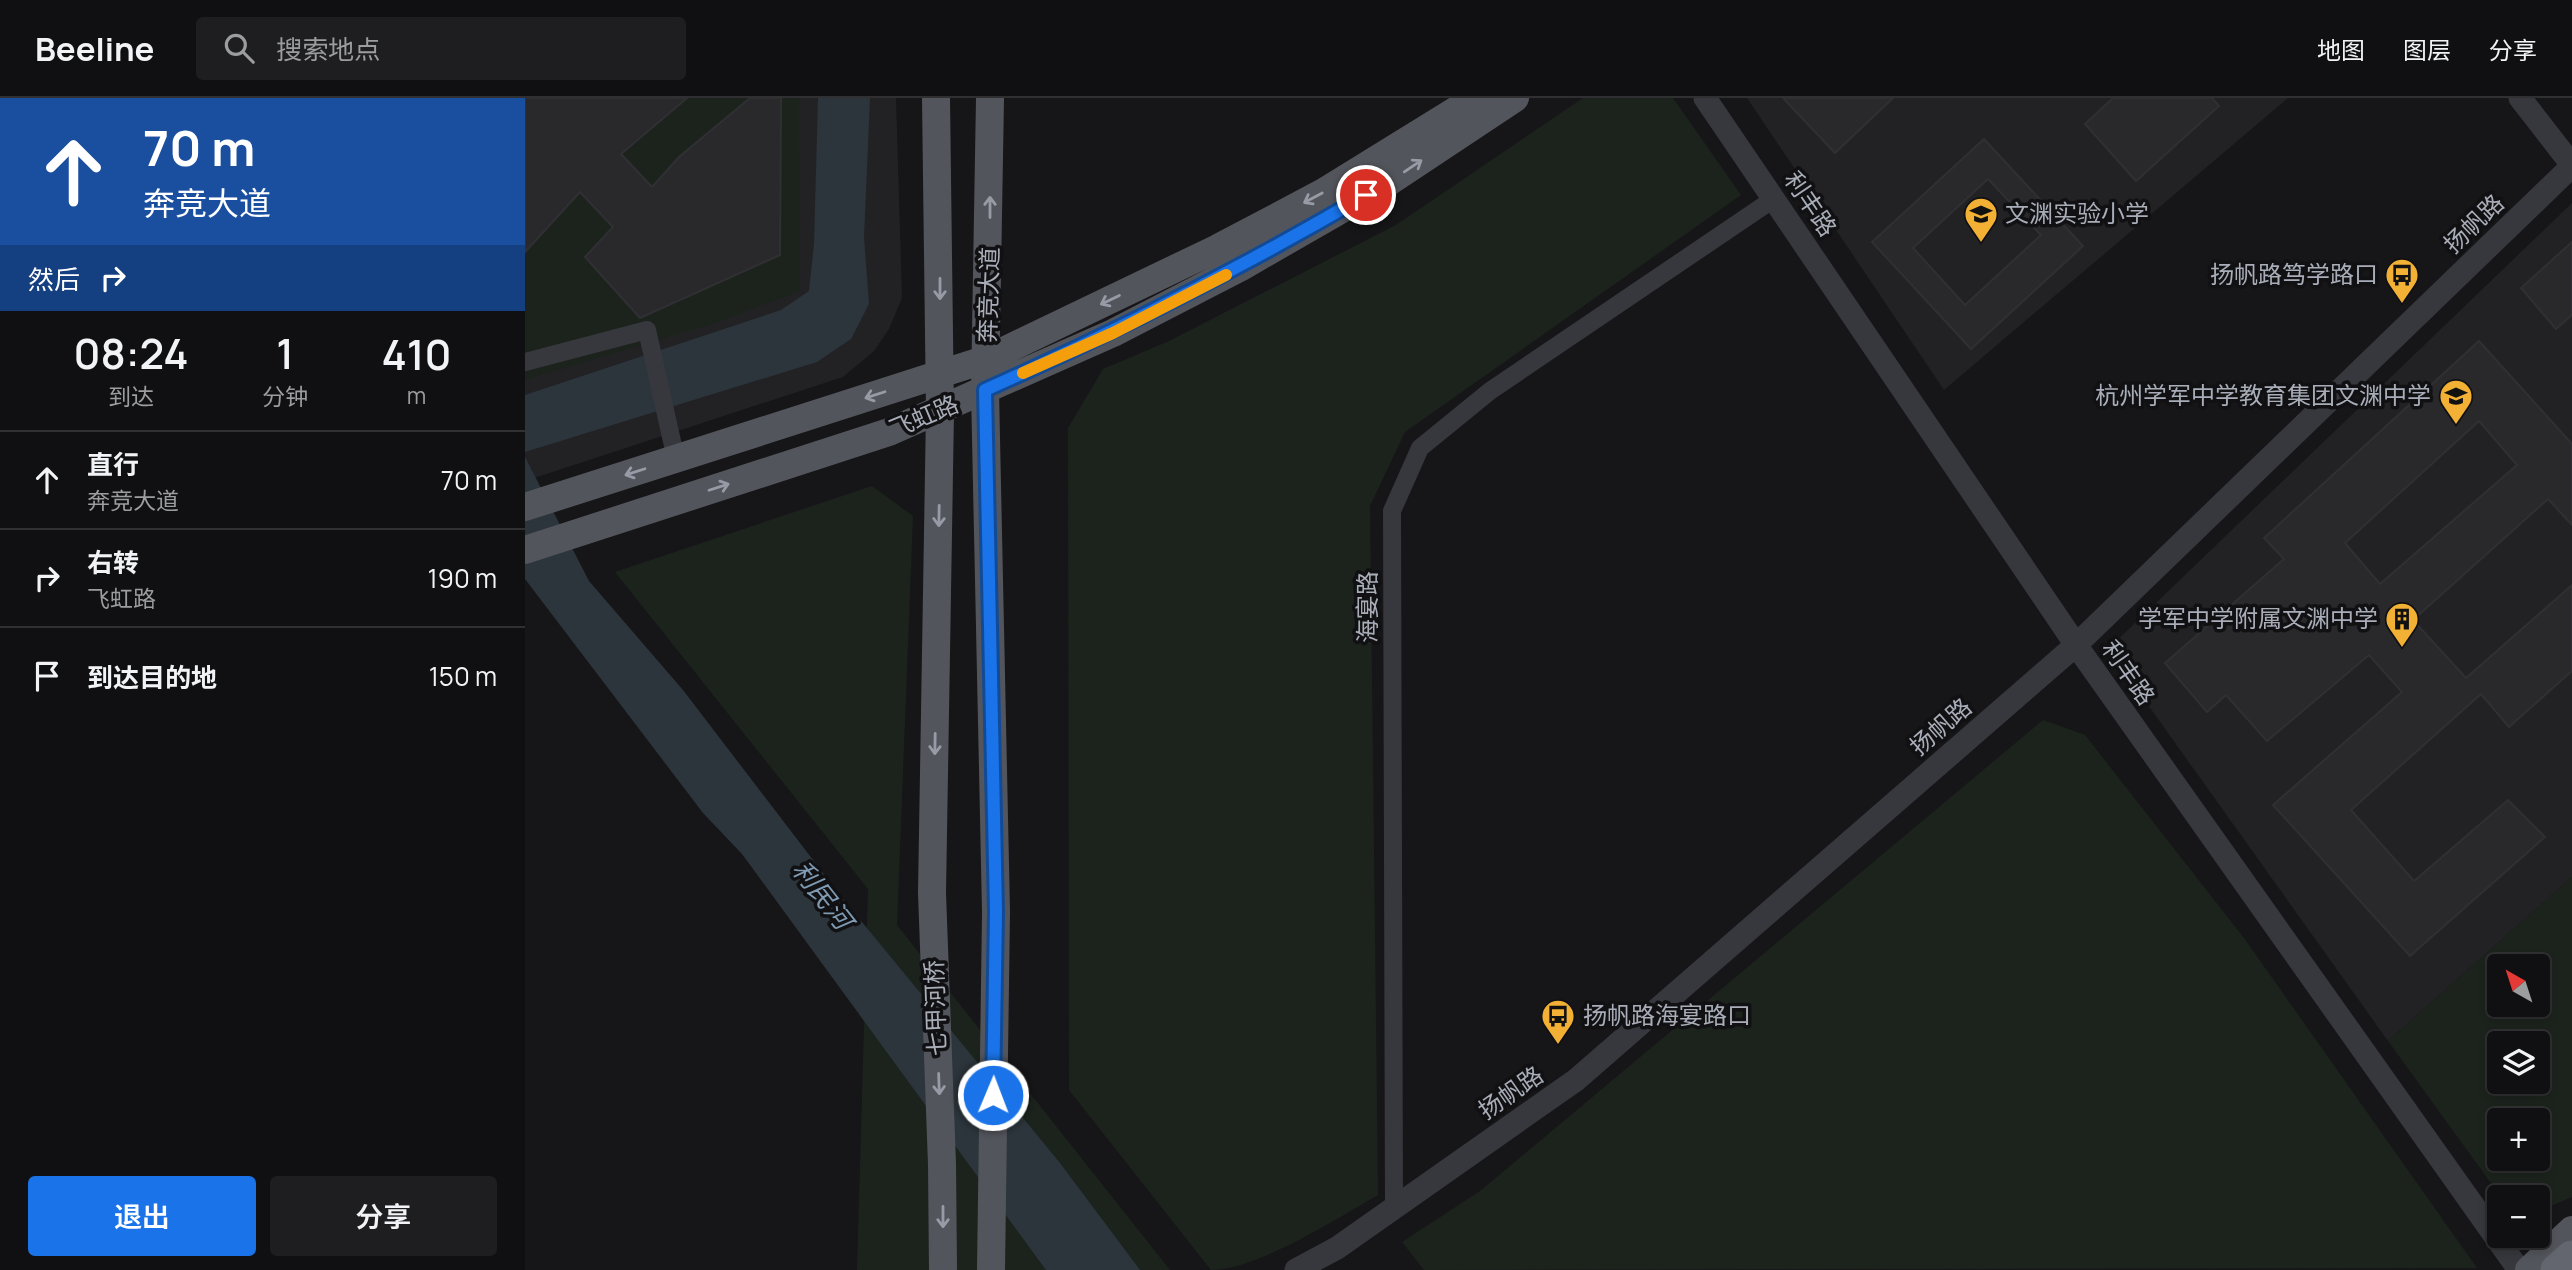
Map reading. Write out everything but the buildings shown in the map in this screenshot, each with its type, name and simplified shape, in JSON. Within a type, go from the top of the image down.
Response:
[{"type":"highway","points":[[2557,1270],[2572,1257]]},
{"type":"main road","name":"奔竞大道","points":[[932,893],[940,412],[936,98]]},
{"type":"main road","name":"奔竞大道","points":[[990,98],[985,390],[996,912],[991,1270]]},
{"type":"main road","name":"飞虹路","points":[[525,507],[987,359],[1301,205],[1476,98]]},
{"type":"main road","name":"飞虹路","points":[[525,550],[890,432],[940,412],[1113,333],[1241,267],[1387,183],[1515,98]]},
{"type":"main road","name":"七甲河桥","points":[[932,893],[943,1270]]},
{"type":"main road","points":[[2529,1270],[2572,1230]]},
{"type":"street","name":"利丰路","points":[[1705,98],[2076,645],[2519,1270]]},
{"type":"street","points":[[2520,98],[2572,166]]},
{"type":"street","name":"扬帆路","points":[[1296,1270],[1337,1248],[1576,1080],[2076,645],[2572,166]]},
{"type":"street","name":"海宴路","points":[[1394,1207],[1392,511],[1420,448],[1490,391],[1775,198]]},
{"type":"street","points":[[525,362],[647,330],[676,458]]},
{"type":"shaded area","points":[[525,98],[896,98],[902,298],[889,329],[874,351],[843,377],[525,481]]},
{"type":"shaded area","points":[[525,98],[799,98],[800,291],[712,324],[525,380]]},
{"type":"shaded area","points":[[1583,98],[1673,98],[1741,195],[1405,432],[1370,506],[1378,1195],[1273,1253],[1230,1268],[1211,1270],[1069,1090],[1068,428],[1103,369],[1169,341],[1396,225]]},
{"type":"shaded area","name":"文渊实验小学","points":[[1747,98],[2288,98],[1944,390]]},
{"type":"shaded area","name":"杭州学军中学教育集团文渊中学","points":[[2572,203],[2572,877],[2388,1041],[2108,649]]},
{"type":"shaded area","points":[[872,486],[913,516],[897,925],[1170,1270],[857,1270],[868,889],[615,572]]},
{"type":"shaded area","points":[[2043,720],[2085,735],[2244,938],[2477,1268],[1424,1270],[1402,1242],[1480,1191]]},
{"type":"shaded area","points":[[2572,877],[2572,1197],[2550,1206],[2550,1185],[2492,1185],[2388,1041]]},
{"type":"water","points":[[818,98],[870,98],[864,237],[869,304],[851,339],[817,362],[525,452],[525,395],[781,310],[809,291],[814,244]]},
{"type":"water","name":"利民河","points":[[525,457],[589,581],[683,690],[839,894],[1060,1163],[1140,1270],[1046,1270],[742,854],[703,813],[525,579]]},
{"type":"slow traffic","points":[[1023,373],[1113,333],[1226,275]]},
{"type":"place","name":"文渊实验小学","points":[[1981,244]]},
{"type":"place","name":"扬帆路笃学路口","points":[[2402,305]]},
{"type":"place","name":"杭州学军中学教育集团文渊中学","points":[[2456,426]]},
{"type":"place","name":"学军中学附属文渊中学","points":[[2402,649]]},
{"type":"place","name":"扬帆路海宴路口","points":[[1558,1046]]},
{"type":"route","points":[[993,1095],[996,912],[985,390],[1113,333],[1241,267],[1366,195]]}]
